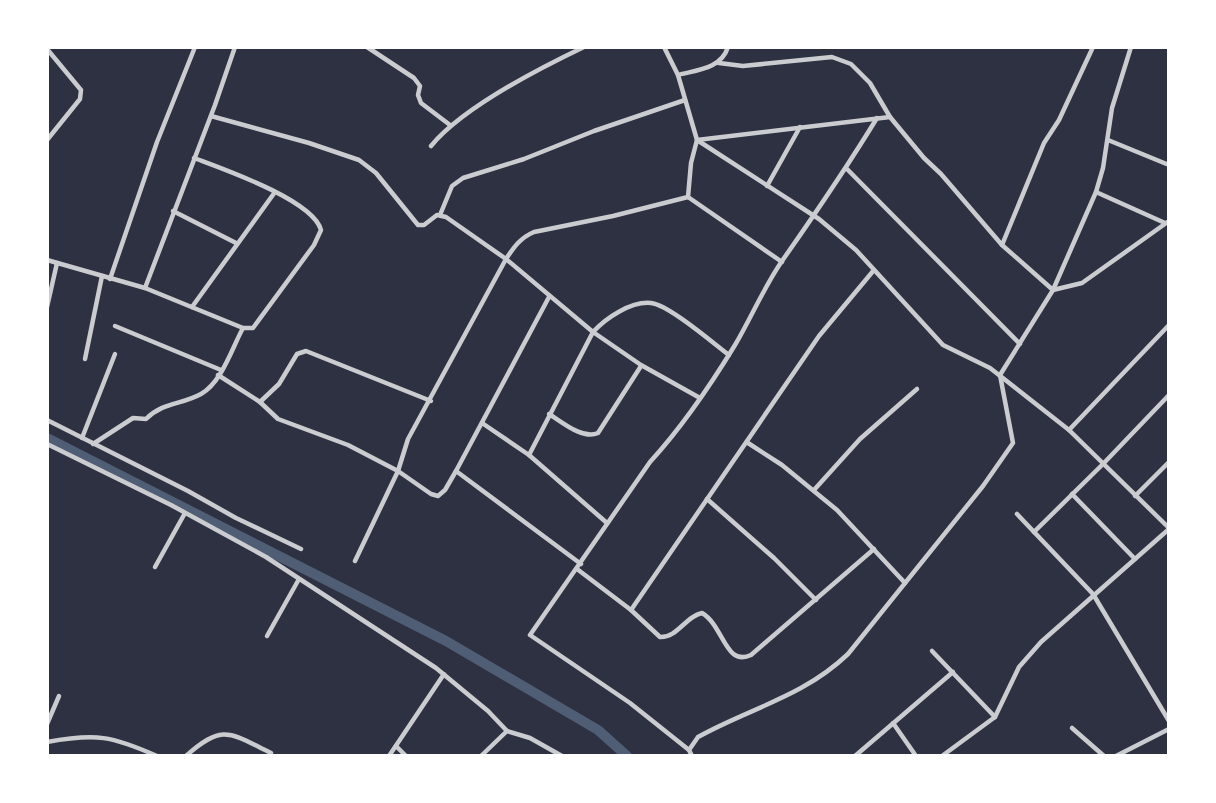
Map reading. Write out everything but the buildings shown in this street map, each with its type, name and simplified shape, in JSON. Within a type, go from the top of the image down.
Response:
[{"type":"street","points":[[110,279],[157,142],[195,47]]},
{"type":"street","points":[[145,288],[235,47]]},
{"type":"street","points":[[367,47],[414,78],[420,86],[418,95],[421,103],[450,125]]},
{"type":"street","points":[[563,47],[571,54]]},
{"type":"street","points":[[431,145],[450,125],[584,47]]},
{"type":"street","points":[[664,47],[677,75],[697,140],[691,163],[688,197]]},
{"type":"street","points":[[719,63],[728,47]]},
{"type":"street","points":[[1002,245],[1044,144],[1059,120],[1093,47]]},
{"type":"street","points":[[690,753],[691,744],[709,731],[763,708],[830,671],[848,654],[983,486],[1013,443],[1000,375],[1053,290],[1096,192],[1112,108],[1131,47]]},
{"type":"street","points":[[47,49],[81,90],[80,99],[47,140]]},
{"type":"street","points":[[677,75],[719,63],[743,66],[832,57],[850,64],[870,83],[890,117],[924,158],[1002,245],[1053,290]]},
{"type":"street","points":[[211,116],[359,160],[376,173],[418,225],[424,225],[440,215],[452,186],[463,178],[524,159],[594,131],[685,100]]},
{"type":"street","points":[[697,140],[890,117]]},
{"type":"street","points":[[690,753],[630,703],[530,635],[607,523],[729,355],[782,262],[815,216],[877,118]]},
{"type":"street","points":[[767,186],[800,127]]},
{"type":"street","points":[[697,140],[815,216],[856,250],[943,345],[1000,375],[1069,430],[1169,529],[1093,594],[1029,654],[1019,667],[995,717],[942,756]]},
{"type":"street","points":[[1108,140],[1169,165]]},
{"type":"street","points":[[47,260],[145,288],[243,328],[253,328],[314,245],[321,230],[319,223],[313,216],[275,192],[194,158]]},
{"type":"street","points":[[846,168],[1020,344]]},
{"type":"street","points":[[192,307],[275,192]]},
{"type":"street","points":[[1096,192],[1167,222]]},
{"type":"street","points":[[355,561],[398,471],[408,439],[516,244],[534,232],[688,197],[782,262]]},
{"type":"street","points":[[173,211],[236,243]]},
{"type":"street","points":[[440,215],[506,259],[593,332],[642,365],[700,398]]},
{"type":"street","points":[[1053,290],[1082,283],[1167,222]]},
{"type":"street","points":[[47,307],[57,263]]},
{"type":"street","points":[[631,610],[819,336],[874,270]]},
{"type":"street","points":[[85,359],[102,276]]},
{"type":"street","points":[[115,326],[220,373],[260,402],[278,419],[348,445],[438,496],[456,471],[549,297]]},
{"type":"street","points":[[529,454],[593,332],[603,321],[621,311],[650,303],[664,308],[729,355]]},
{"type":"street","points":[[1069,430],[1169,325]]},
{"type":"street","points":[[92,444],[128,421],[146,419],[155,410],[204,393],[220,373],[243,328]]},
{"type":"street","points":[[260,402],[279,384],[297,354],[306,351],[430,401]]},
{"type":"street","points":[[82,438],[115,354]]},
{"type":"street","points":[[549,414],[586,435],[593,436],[598,433],[642,365]]},
{"type":"street","points":[[814,490],[860,439],[916,389]]},
{"type":"street","points":[[1034,532],[1169,395]]},
{"type":"street","points":[[47,420],[133,462],[236,518],[302,549]]},
{"type":"street","points":[[482,423],[529,454],[607,523]]},
{"type":"street","points":[[748,443],[814,490],[837,510],[905,583]]},
{"type":"street","points":[[47,444],[266,557],[444,674],[507,731],[530,737],[562,756]]},
{"type":"street","points":[[1135,496],[1169,462]]},
{"type":"street","points":[[456,471],[579,567],[654,633],[665,638],[696,614],[702,613],[715,624],[730,653],[737,658],[743,659],[751,654],[874,549]]},
{"type":"street","points":[[1072,494],[1135,559]]},
{"type":"street","points":[[707,499],[774,558],[816,600]]},
{"type":"street","points":[[155,567],[185,513]]},
{"type":"street","points":[[1017,514],[1093,594],[1169,721]]},
{"type":"street","points":[[267,636],[299,579]]},
{"type":"street","points":[[932,651],[995,717]]},
{"type":"street","points":[[855,756],[953,672]]},
{"type":"street","points":[[389,756],[444,674]]},
{"type":"street","points":[[47,724],[58,696]]},
{"type":"street","points":[[893,723],[916,756]]},
{"type":"street","points":[[1072,728],[1104,756]]},
{"type":"street","points":[[1116,756],[1169,729]]},
{"type":"street","points":[[481,756],[507,731]]},
{"type":"street","points":[[186,756],[204,740],[220,734],[233,734],[271,753]]},
{"type":"street","points":[[47,742],[83,736],[107,737],[156,756]]},
{"type":"street","points":[[396,746],[406,756]]},
{"type":"waterway","points":[[47,438],[446,641],[598,730],[627,756]]}]
